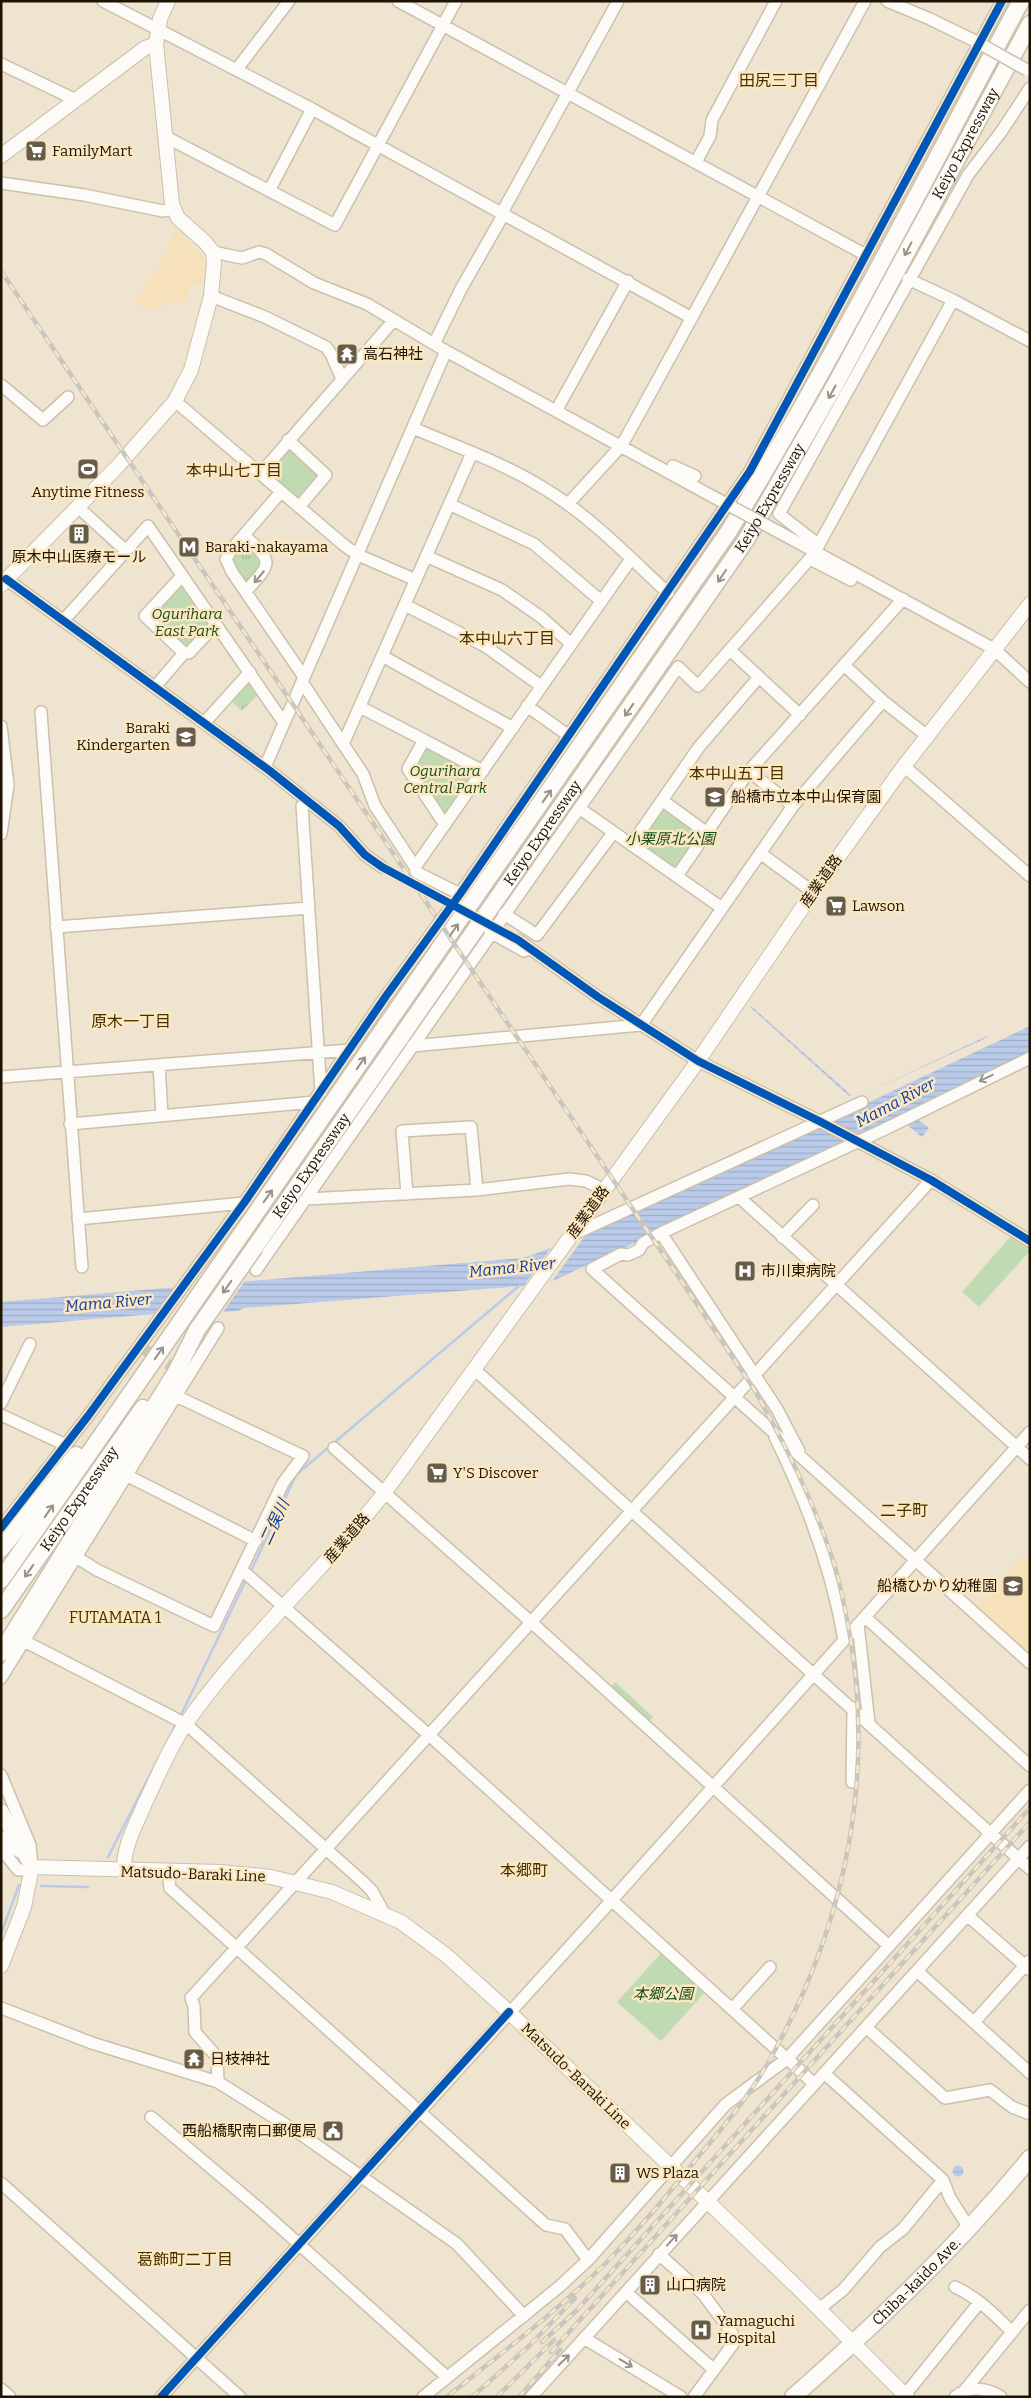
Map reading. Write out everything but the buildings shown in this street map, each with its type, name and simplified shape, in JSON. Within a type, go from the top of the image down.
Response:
[{"type":"highway","name":"Keiyo Expressway","points":[[1,1580],[729,531],[814,387],[1021,1]]},
{"type":"highway","name":"Keiyo Expressway","points":[[1,1610],[746,540],[804,442],[1030,24]]},
{"type":"highway","points":[[978,120],[1030,38]]},
{"type":"highway","points":[[1,1653],[92,1510],[176,1372],[197,1330]]},
{"type":"highway","points":[[1,1549],[105,1419],[131,1393]]},
{"type":"highway","points":[[1,1637],[92,1510]]},
{"type":"highway","points":[[1,1839],[21,1850]]},
{"type":"highway","name":"Chiba-kaido Ave.","points":[[793,2397],[854,2343],[969,2228],[1030,2158]]},
{"type":"main road","points":[[4,582],[117,467],[175,401],[192,370],[211,296],[214,263],[213,252],[205,242],[178,218],[172,209],[156,44],[158,28],[168,1]]},
{"type":"main road","points":[[1,156],[145,48],[156,44]]},
{"type":"main road","name":"産業道路","points":[[124,1871],[125,1849],[154,1783],[186,1724],[212,1688],[346,1540],[385,1492],[698,1061],[813,892],[904,766],[1030,604]]},
{"type":"main road","points":[[1,1811],[32,1867],[24,1907],[1,1966]]},
{"type":"main road","name":"Matsudo-Baraki Line","points":[[32,1867],[245,1874],[298,1882],[349,1898],[384,1913],[419,1933],[509,2012],[908,2393]]},
{"type":"street","points":[[103,1],[237,69],[377,146],[503,212],[692,318]]},
{"type":"street","points":[[237,69],[289,1]]},
{"type":"street","points":[[398,1],[864,254]]},
{"type":"street","points":[[166,137],[335,225],[456,1]]},
{"type":"street","points":[[434,344],[503,212],[618,1]]},
{"type":"street","points":[[696,162],[710,136],[712,120],[776,1]]},
{"type":"street","points":[[887,1],[930,19],[1028,70]]},
{"type":"street","points":[[2,1526],[66,1445],[155,1324],[191,1279],[460,894],[750,471],[864,254],[959,85],[1002,1]]},
{"type":"street","points":[[568,504],[621,446],[759,196],[863,2]]},
{"type":"street","points":[[1,64],[76,100]]},
{"type":"street","points":[[872,582],[860,584],[815,552],[779,514],[908,279],[968,175],[1030,88]]},
{"type":"street","points":[[269,191],[312,110]]},
{"type":"street","points":[[1,184],[84,195],[162,211],[172,209]]},
{"type":"street","points":[[213,252],[242,258],[259,252],[266,254],[314,284],[367,304],[446,351],[994,649],[1030,682]]},
{"type":"street","points":[[908,279],[953,300],[1030,341]]},
{"type":"street","points":[[556,411],[628,281]]},
{"type":"street","points":[[211,296],[265,317],[326,347],[332,354],[342,379]]},
{"type":"street","points":[[256,1270],[307,1199],[490,932],[678,667],[698,686],[815,552],[953,300]]},
{"type":"street","points":[[260,474],[394,320]]},
{"type":"street","points":[[265,767],[446,351]]},
{"type":"street","points":[[1,385],[43,420],[68,397]]},
{"type":"street","points":[[175,401],[358,555],[416,580]]},
{"type":"street","points":[[413,428],[517,473],[568,504],[668,593]]},
{"type":"street","points":[[288,440],[326,475],[299,507]]},
{"type":"street","points":[[621,446],[630,445],[696,476]]},
{"type":"street","points":[[343,744],[472,453]]},
{"type":"street","points":[[281,492],[231,550],[226,559],[232,572],[363,774],[375,806],[415,867],[416,872],[460,894]]},
{"type":"street","points":[[449,504],[534,544],[600,600]]},
{"type":"street","points":[[78,507],[126,551]]},
{"type":"street","points":[[63,621],[148,526],[182,576],[188,581],[284,723]]},
{"type":"street","points":[[244,535],[264,554],[267,564],[264,572],[246,592]]},
{"type":"street","points":[[426,556],[502,590],[541,617],[570,643]]},
{"type":"street","points":[[415,867],[600,600],[631,559]]},
{"type":"street","points":[[182,576],[145,616],[184,653]]},
{"type":"street","points":[[4,582],[63,621],[265,767],[338,826],[364,855],[382,867]]},
{"type":"street","points":[[677,876],[750,771],[903,599]]},
{"type":"street","points":[[405,605],[485,646],[541,686]]},
{"type":"street","points":[[155,687],[184,653],[189,653],[216,624]]},
{"type":"street","points":[[730,650],[800,715]]},
{"type":"street","points":[[382,656],[513,728]]},
{"type":"street","points":[[845,666],[882,701],[927,736]]},
{"type":"street","points":[[204,723],[250,672]]},
{"type":"street","points":[[631,845],[663,802],[699,747],[759,677]]},
{"type":"street","points":[[641,1025],[793,806],[882,701]]},
{"type":"street","points":[[527,706],[569,736]]},
{"type":"street","points":[[360,707],[482,771]]},
{"type":"street","points":[[41,712],[66,1072],[82,1267]]},
{"type":"street","points":[[1,726],[8,785],[1,834]]},
{"type":"street","points":[[424,740],[408,769],[445,825]]},
{"type":"street","points":[[904,766],[1030,876]]},
{"type":"street","points":[[750,771],[793,806]]},
{"type":"street","points":[[307,801],[302,806],[318,1052],[317,1097]]},
{"type":"street","points":[[663,802],[707,833]]},
{"type":"street","points":[[579,808],[722,908]]},
{"type":"street","points":[[504,914],[537,935],[613,833]]},
{"type":"street","points":[[760,853],[813,892]]},
{"type":"street","points":[[56,927],[309,908]]},
{"type":"street","points":[[490,932],[524,950],[573,987],[591,992]]},
{"type":"street","points":[[518,940],[591,992],[698,1061],[931,1180],[1030,1241]]},
{"type":"street","points":[[412,1046],[641,1025]]},
{"type":"street","points":[[1,1078],[350,1050]]},
{"type":"street","points":[[1028,1061],[661,1233],[643,1243],[639,1250],[628,1255],[621,1254],[592,1269],[1030,1663]]},
{"type":"street","points":[[159,1065],[162,1116]]},
{"type":"street","points":[[70,1124],[162,1116],[317,1097]]},
{"type":"street","points":[[571,1236],[862,1102]]},
{"type":"street","points":[[407,1194],[402,1131],[471,1127],[477,1190]]},
{"type":"street","points":[[307,1199],[477,1190],[569,1179],[586,1181],[604,1190]]},
{"type":"street","points":[[218,2082],[217,2057],[195,2032],[194,2006],[191,1998],[298,1882],[734,1396],[755,1376],[835,1284],[931,1180]]},
{"type":"street","points":[[739,1197],[1030,1459]]},
{"type":"street","points":[[78,1219],[244,1203]]},
{"type":"street","points":[[782,1237],[813,1205]]},
{"type":"street","points":[[661,1233],[777,1409],[804,1460]]},
{"type":"street","points":[[1,1678],[218,1328]]},
{"type":"street","points":[[1,1402],[30,1344]]},
{"type":"street","points":[[474,1370],[853,1708],[1030,1869]]},
{"type":"street","points":[[76,1557],[97,1570],[214,1626],[284,1483],[303,1456],[176,1396]]},
{"type":"street","points":[[1,1416],[66,1445]]},
{"type":"street","points":[[772,1431],[803,1498],[825,1558],[836,1597],[844,1640]]},
{"type":"street","points":[[161,2397],[612,1900],[1030,1432]]},
{"type":"street","points":[[334,1448],[531,1622],[889,1946]]},
{"type":"street","points":[[126,1475],[256,1541]]},
{"type":"street","points":[[242,1570],[429,1735],[814,2084]]},
{"type":"street","points":[[862,1620],[869,1723]]},
{"type":"street","points":[[862,1620],[1030,1766]]},
{"type":"street","points":[[24,1642],[186,1724],[367,1887],[384,1913]]},
{"type":"street","points":[[852,1782],[853,1708]]},
{"type":"street","points":[[1,1775],[30,1845],[32,1867],[29,1870],[18,1870],[1,1848]]},
{"type":"street","points":[[423,2397],[524,2316],[588,2260],[726,2104],[789,2061],[889,1946],[1030,1790]]},
{"type":"street","points":[[531,2397],[1030,1846]]},
{"type":"street","points":[[168,1872],[170,1888],[546,2226],[565,2229],[588,2260]]},
{"type":"street","points":[[967,1915],[1028,1965],[975,2021]]},
{"type":"street","points":[[735,2006],[770,1967]]},
{"type":"street","points":[[917,1971],[975,2021],[1030,2073]]},
{"type":"street","points":[[1,2008],[92,2043],[218,2082],[361,2175],[457,2244],[524,2316]]},
{"type":"street","points":[[866,2027],[945,2098],[990,2090],[1012,2107],[1030,2114]]},
{"type":"street","points":[[824,2073],[944,2180],[950,2198],[969,2228]]},
{"type":"street","points":[[151,2117],[299,2244],[447,2377]]},
{"type":"street","points":[[819,2309],[843,2290],[880,2247],[904,2229],[944,2180]]},
{"type":"street","points":[[1,2183],[240,2397]]},
{"type":"street","points":[[659,2254],[703,2294],[732,2333],[733,2344],[694,2397]]},
{"type":"street","points":[[955,2287],[966,2292],[979,2302],[1011,2331]]},
{"type":"street","points":[[626,2292],[713,2369]]},
{"type":"street","points":[[908,2393],[979,2302]]},
{"type":"street","points":[[955,2397],[965,2390],[1011,2331],[1030,2310]]},
{"type":"street","points":[[584,2338],[681,2397]]},
{"type":"street","points":[[965,2390],[982,2388],[1001,2397]]},
{"type":"street","points":[[1,2389],[10,2397]]},
{"type":"shaded area","points":[[175,227],[206,261],[203,285],[191,283],[186,304],[172,300],[163,307],[148,310],[133,301],[141,293],[165,254]]},
{"type":"shaded area","name":"船橋ひかり幼稚園","points":[[1022,1557],[1030,1564],[1030,1651],[1027,1654],[976,1608]]},
{"type":"green space","points":[[289,446],[320,474],[301,500],[265,470]]},
{"type":"green space","points":[[242,543],[251,545],[262,556],[261,567],[249,582],[242,580],[231,561],[235,550]]},
{"type":"green space","name":"Ogurihara East Park","points":[[179,584],[208,622],[188,646],[182,647],[162,628],[170,618],[159,607]]},
{"type":"green space","points":[[247,683],[251,683],[259,693],[242,711],[231,701]]},
{"type":"green space","name":"Ogurihara Central Park","points":[[428,747],[473,771],[474,775],[447,814],[443,814],[413,770],[424,748]]},
{"type":"green space","name":"小栗原北公園","points":[[663,808],[702,835],[677,870],[638,843]]},
{"type":"green space","points":[[1011,1236],[1030,1247],[1030,1251],[979,1307],[962,1292]]},
{"type":"green space","points":[[615,1682],[653,1717],[648,1723],[609,1689]]},
{"type":"green space","name":"本郷公園","points":[[662,1952],[705,1992],[661,2041],[617,2002]]},
{"type":"water","points":[[751,1006],[851,1095],[849,1096]]},
{"type":"water","name":"Mama River","points":[[1030,1026],[1030,1054],[846,1144],[555,1280],[522,1286],[244,1308],[238,1311],[158,1316],[153,1314],[1,1327],[1,1302],[523,1258],[588,1235]]},
{"type":"water","points":[[987,1036],[988,1037],[864,1094]]},
{"type":"water","points":[[916,1118],[929,1128],[922,1137],[907,1125]]},
{"type":"water","points":[[958,2165],[964,2171],[958,2177],[952,2171]]},
{"type":"pier","points":[[587,1233],[553,1280],[523,1287],[550,1249]]},
{"type":"pier","points":[[247,1278],[221,1315],[167,1318],[192,1282]]},
{"type":"waterway","name":"二俣川","points":[[250,1573],[296,1475],[520,1285]]},
{"type":"waterway","name":"二俣川","points":[[180,1717],[246,1580]]},
{"type":"waterway","name":"二俣川","points":[[108,1857],[176,1724]]},
{"type":"waterway","name":"二俣川","points":[[1,1934],[19,1885],[23,1885]]},
{"type":"waterway","name":"二俣川","points":[[41,1886],[88,1887]]},
{"type":"tunnel","points":[[382,867],[518,940]]},
{"type":"tunnel","points":[[139,1346],[182,1373]]},
{"type":"railway","points":[[1,271],[754,1389],[787,1450],[806,1491],[831,1555],[842,1592],[856,1685],[858,1740],[856,1794],[848,1847],[836,1900],[820,1951],[799,2002],[774,2052],[749,2093],[641,2225],[605,2264],[567,2299],[447,2397]]},
{"type":"railway","points":[[542,2342],[576,2311],[1030,1808]]},
{"type":"railway","points":[[551,2352],[1030,1822]]},
{"type":"railway","points":[[472,2397],[529,2346],[575,2298]]},
{"type":"railway","points":[[497,2397],[554,2340]]},
{"type":"railway","points":[[519,2397],[560,2350]]},
{"type":"cycle path","points":[[1,1528],[88,1416],[244,1203],[386,996],[460,894],[750,471],[1002,1]]},
{"type":"cycle path","points":[[6,579],[270,771],[339,826],[365,855],[382,867],[518,940],[598,997],[698,1061],[819,1121],[931,1180],[1030,1241]]},
{"type":"cycle path","points":[[161,2397],[509,2012]]},
{"type":"place","name":"FamilyMart","points":[[36,151]]},
{"type":"place","name":"高石神社","points":[[347,354]]},
{"type":"place","name":"Anytime Fitness","points":[[88,469]]},
{"type":"place","name":"原木中山医療モール","points":[[79,534]]},
{"type":"place","name":"Baraki-nakayama","points":[[189,547]]},
{"type":"place","name":"Baraki Kindergarten","points":[[186,737]]},
{"type":"place","name":"船橋市立本中山保育園","points":[[715,797]]},
{"type":"place","name":"Lawson","points":[[836,906]]},
{"type":"place","name":"市川東病院","points":[[745,1271]]},
{"type":"place","name":"Y'S Discover","points":[[437,1473]]},
{"type":"place","name":"船橋ひかり幼稚園","points":[[1013,1586]]},
{"type":"place","name":"日枝神社","points":[[194,2059]]},
{"type":"place","name":"西船橋駅南口郵便局","points":[[333,2131]]},
{"type":"place","name":"WS Plaza","points":[[620,2173]]},
{"type":"place","name":"山口病院","points":[[650,2285]]},
{"type":"place","name":"Yamaguchi Hospital","points":[[701,2330]]},
{"type":"district","name":"田尻三丁目","points":[[779,80]]},
{"type":"district","name":"本中山七丁目","points":[[234,470]]},
{"type":"district","name":"本中山六丁目","points":[[507,638]]},
{"type":"district","name":"本中山五丁目","points":[[737,773]]},
{"type":"district","name":"原木一丁目","points":[[131,1021]]},
{"type":"district","name":"二子町","points":[[904,1510]]},
{"type":"district","name":"FUTAMATA 1","points":[[115,1617]]},
{"type":"district","name":"本郷町","points":[[524,1870]]},
{"type":"district","name":"葛飾町二丁目","points":[[185,2259]]}]
